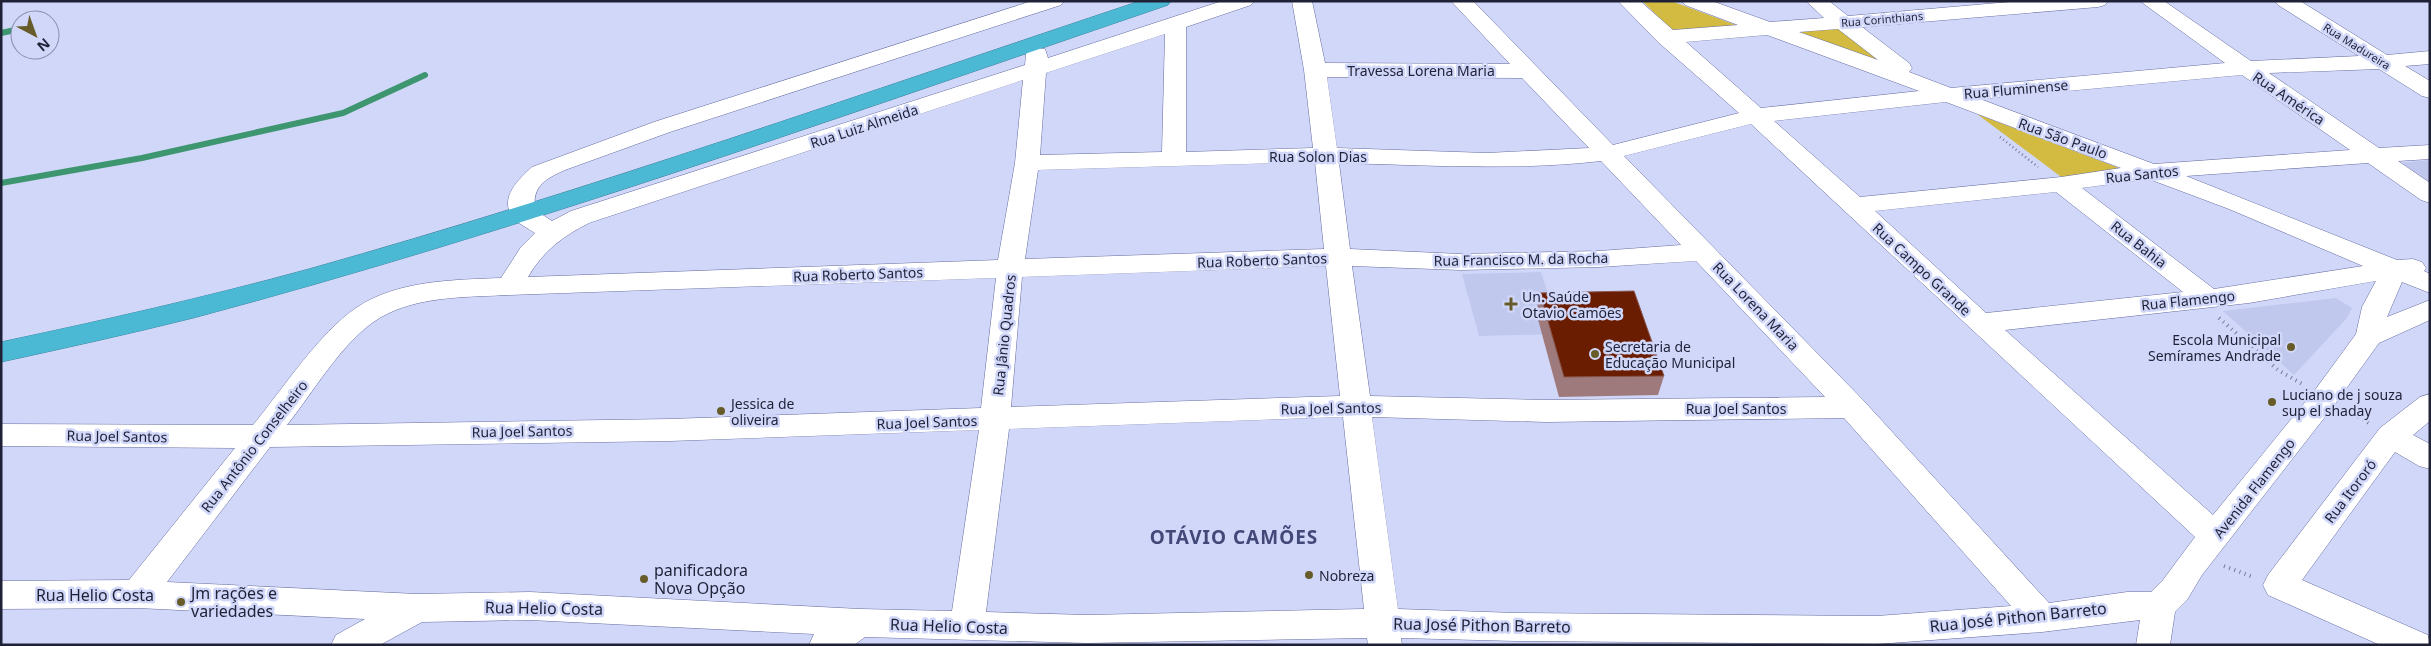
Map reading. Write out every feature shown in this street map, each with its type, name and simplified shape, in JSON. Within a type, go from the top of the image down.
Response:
[{"type":"highway","points":[[1,352],[219,301],[523,213],[1161,1]]},
{"type":"street","points":[[550,232],[523,213],[521,198],[527,184],[534,177],[556,165],[654,130],[1054,1]]},
{"type":"street","name":"Rua Luiz Almeida","points":[[509,286],[533,248],[550,232],[580,217],[618,203],[1037,70],[1176,22],[1244,1]]},
{"type":"street","points":[[1302,1],[1315,70],[1358,406],[1384,634]]},
{"type":"street","name":"Rua Lorena Maria","points":[[1461,1],[1852,407],[2042,618]]},
{"type":"street","name":"Rua Campo Grande","points":[[1628,1],[1854,205],[1980,323],[2207,547]]},
{"type":"street","name":"Rua São Paulo","points":[[1692,1],[2153,171],[2328,240],[2430,284]]},
{"type":"street","points":[[1816,1],[1924,85]]},
{"type":"street","name":"Rua Corinthians","points":[[1666,37],[2098,1]]},
{"type":"street","name":"Rua América","points":[[2150,1],[2244,68],[2430,195]]},
{"type":"street","name":"Rua Madureira","points":[[2284,1],[2430,91]]},
{"type":"street","points":[[1174,159],[1176,22]]},
{"type":"street","name":"Rua Jânio Quadros","points":[[967,627],[995,420],[1010,269],[1027,163],[1037,70],[1037,43]]},
{"type":"street","name":"Rua Fluminense","points":[[1608,154],[1755,116],[1946,95],[2244,68],[2384,62],[2430,57]]},
{"type":"street","name":"Travessa Lorena Maria","points":[[1315,70],[1528,71]]},
{"type":"street","name":"Rua Santos","points":[[1854,205],[2062,184],[2153,171],[2430,152]]},
{"type":"street","name":"Rua Solon Dias","points":[[1027,163],[1326,155],[1504,160],[1565,158],[1608,154]]},
{"type":"street","name":"Rua Bahia","points":[[2062,184],[2207,297]]},
{"type":"street","name":"Rua Francisco M. da Rocha","points":[[1338,257],[1471,262],[1599,259],[1704,252]]},
{"type":"street","name":"Rua Roberto Santos","points":[[379,306],[404,298],[422,295],[509,286],[1338,257]]},
{"type":"street","points":[[2395,269],[2430,266]]},
{"type":"street","name":"Rua Flamengo","points":[[1980,323],[2207,297],[2249,294],[2395,269]]},
{"type":"street","name":"Avenida Flamengo","points":[[2159,606],[2175,590],[2369,336],[2376,307],[2395,269]]},
{"type":"street","name":"Rua Antônio Conselheiro","points":[[138,594],[262,436],[356,321],[379,306]]},
{"type":"street","name":"Avenida Flamengo","points":[[2369,336],[2430,309]]},
{"type":"street","name":"Rua Itororó","points":[[2280,585],[2391,436],[2430,405]]},
{"type":"street","name":"Rua Joel Santos","points":[[1,435],[262,436],[670,430],[1358,406],[1546,411],[1852,407]]},
{"type":"street","points":[[2391,436],[2430,458]]},
{"type":"street","points":[[2280,585],[2416,645]]},
{"type":"street","name":"Rua Helio Costa","points":[[1,595],[138,594],[417,608],[530,606],[967,627],[1010,637],[1087,637]]},
{"type":"street","points":[[2153,645],[2159,606]]},
{"type":"street","name":"Rua José Pithon Barreto","points":[[1087,637],[1384,634],[1516,627],[1876,630],[2042,618],[2118,607],[2159,606]]},
{"type":"street","points":[[348,645],[417,608]]},
{"type":"street","points":[[826,645],[860,623]]},
{"type":"street","name":"Rua José Pithon Barreto","points":[[1876,630],[1909,645]]},
{"type":"path","points":[[2000,137],[2062,184]]},
{"type":"path","points":[[2207,297],[2210,309],[2241,339],[2278,370],[2391,436]]},
{"type":"path","points":[[2207,547],[2280,585]]},
{"type":"shaded area","points":[[1642,1],[1671,1],[1736,25],[1674,32]]},
{"type":"shaded area","points":[[1843,26],[1901,72],[1793,32]]},
{"type":"shaded area","points":[[1977,114],[2119,168],[2064,179]]},
{"type":"shaded area","points":[[2430,160],[2430,183],[2401,163]]},
{"type":"shaded area","name":"Un. Saúde Otavio Camões","points":[[1541,272],[1561,334],[1479,336],[1462,274]]},
{"type":"shaded area","name":"Escola Municipal Semírames Andrade","points":[[2336,298],[2352,308],[2347,318],[2294,375],[2223,311]]},
{"type":"building","name":"Secretaria de Educação Municipal","points":[[1634,291],[1664,376],[1564,377],[1540,293]]},
{"type":"waterway","points":[[1,33],[10,31]]},
{"type":"waterway","points":[[1,183],[142,158],[343,113],[425,75]]},
{"type":"place","name":"Un. Saúde Otavio Camões","points":[[1511,304]]},
{"type":"place","name":"Escola Municipal Semírames Andrade","points":[[2291,347]]},
{"type":"place","name":"Secretaria de Educação Municipal","points":[[1595,354]]},
{"type":"place","name":"Luciano de j souza sup el shaday","points":[[2272,402]]},
{"type":"place","name":"Jessica de oliveira","points":[[721,411]]},
{"type":"place","name":"Nobreza","points":[[1309,575]]},
{"type":"place","name":"panificadora Nova Opção","points":[[644,579]]},
{"type":"place","name":"Jm rações e variedades","points":[[181,602]]},
{"type":"district","name":"OTÁVIO CAMÕES","points":[[1234,537]]}]
